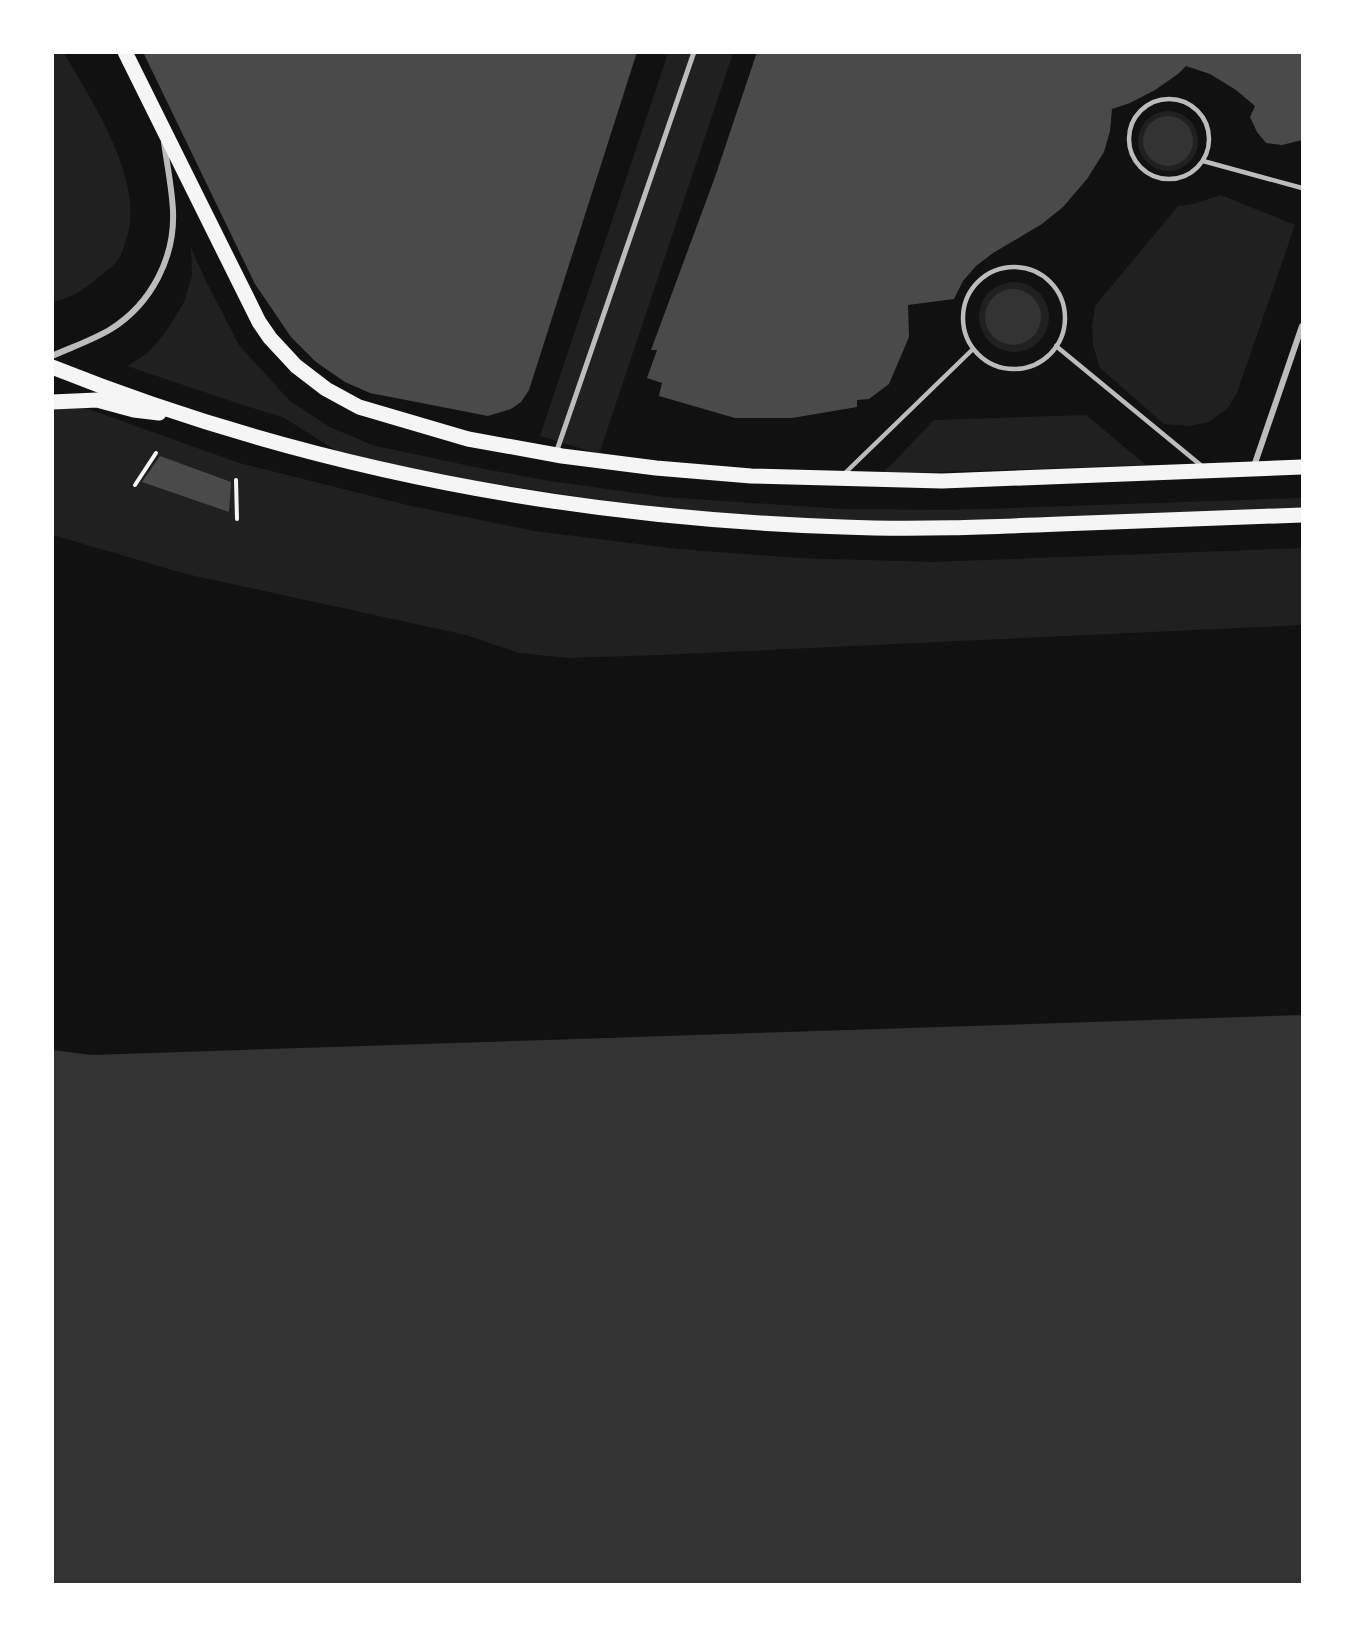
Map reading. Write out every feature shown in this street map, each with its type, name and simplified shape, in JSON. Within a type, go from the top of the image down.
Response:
[{"type":"main road","points":[[125,52],[259,322],[282,352],[310,378],[342,399],[377,414],[468,439],[555,455],[656,468],[751,476],[942,481],[1302,467]]},
{"type":"main road","points":[[52,367],[177,413],[270,442],[364,466],[555,503],[652,515],[749,523],[943,528],[1302,515]]},
{"type":"main road","points":[[52,402],[97,400],[134,410],[177,413]]},
{"type":"street","points":[[555,455],[694,52]]},
{"type":"street","points":[[52,356],[120,323],[142,301],[160,275],[170,245],[174,213],[161,127]]},
{"type":"street","points":[[1253,469],[1302,326]]},
{"type":"lane","points":[[1162,100],[1178,100],[1190,105],[1202,116],[1208,130],[1209,146],[1203,161],[1195,170],[1180,178],[1160,178],[1148,173],[1137,164],[1129,145],[1130,131],[1135,118],[1147,106],[1162,100]]},
{"type":"lane","points":[[1203,161],[1302,188]]},
{"type":"lane","points":[[1010,267],[1035,272],[1046,278],[1057,290],[1065,310],[1064,331],[1056,346],[1042,361],[1018,369],[1005,369],[993,365],[973,349],[963,322],[964,306],[976,284],[986,276],[1010,267]]},
{"type":"lane","points":[[1056,346],[1208,471]]},
{"type":"lane","points":[[839,479],[973,349]]},
{"type":"path","points":[[135,485],[156,453]]},
{"type":"path","points":[[236,480],[237,519]]},
{"type":"shaded area","points":[[52,53],[64,53],[114,145],[129,196],[130,220],[123,248],[116,262],[78,292],[53,301]]},
{"type":"shaded area","points":[[668,53],[733,53],[599,454],[540,436]]},
{"type":"shaded area","points":[[1168,111],[1189,120],[1198,141],[1189,162],[1168,171],[1147,162],[1138,141],[1147,120]]},
{"type":"shaded area","points":[[1163,116],[1173,116],[1186,123],[1193,136],[1193,146],[1186,159],[1173,166],[1163,166],[1154,162],[1147,155],[1143,146],[1143,136],[1147,127],[1154,120]]},
{"type":"shaded area","points":[[1221,195],[1295,225],[1237,393],[1228,408],[1209,422],[1189,426],[1164,424],[1100,368],[1093,345],[1092,327],[1095,306],[1178,206]]},
{"type":"shaded area","points":[[191,248],[239,345],[290,401],[330,427],[372,445],[550,481],[664,497],[843,509],[949,510],[1302,498],[1302,511],[949,523],[841,522],[662,510],[477,481],[341,454],[283,417],[127,366],[148,353],[168,329],[184,302],[192,276]]},
{"type":"shaded area","points":[[1014,282],[1027,285],[1039,292],[1046,304],[1049,317],[1046,330],[1039,342],[1027,349],[1014,352],[1001,349],[989,342],[982,330],[979,317],[982,304],[989,292],[1001,285]]},
{"type":"shaded area","points":[[1013,289],[1024,291],[1033,297],[1039,306],[1041,317],[1039,328],[1033,337],[1024,343],[1013,345],[1002,343],[993,337],[987,328],[985,317],[987,306],[993,297],[1002,291]]},
{"type":"shaded area","points":[[52,396],[239,463],[407,505],[535,531],[678,549],[799,558],[931,562],[1302,548],[1302,625],[660,655],[568,658],[519,653],[466,635],[186,574],[53,535]]},
{"type":"shaded area","points":[[1086,415],[1146,465],[882,474],[934,420]]},
{"type":"shaded area","points":[[1302,1015],[1302,1584],[53,1584],[53,1050],[91,1055]]},
{"type":"building","points":[[143,52],[637,52],[529,390],[521,402],[511,409],[488,416],[370,393],[345,382],[316,362],[291,337],[255,284]]},
{"type":"building","points":[[757,52],[1302,52],[1302,140],[1282,145],[1266,143],[1257,132],[1250,117],[1255,106],[1236,90],[1210,74],[1186,66],[1155,90],[1112,109],[1110,131],[1104,152],[1087,179],[1063,207],[1042,224],[993,253],[976,266],[963,281],[954,299],[908,305],[909,337],[889,384],[869,399],[857,400],[857,407],[792,418],[735,418],[659,396],[662,383],[647,378],[657,350],[651,350],[715,177]]},
{"type":"building","points":[[160,456],[231,482],[229,512],[142,482]]}]
